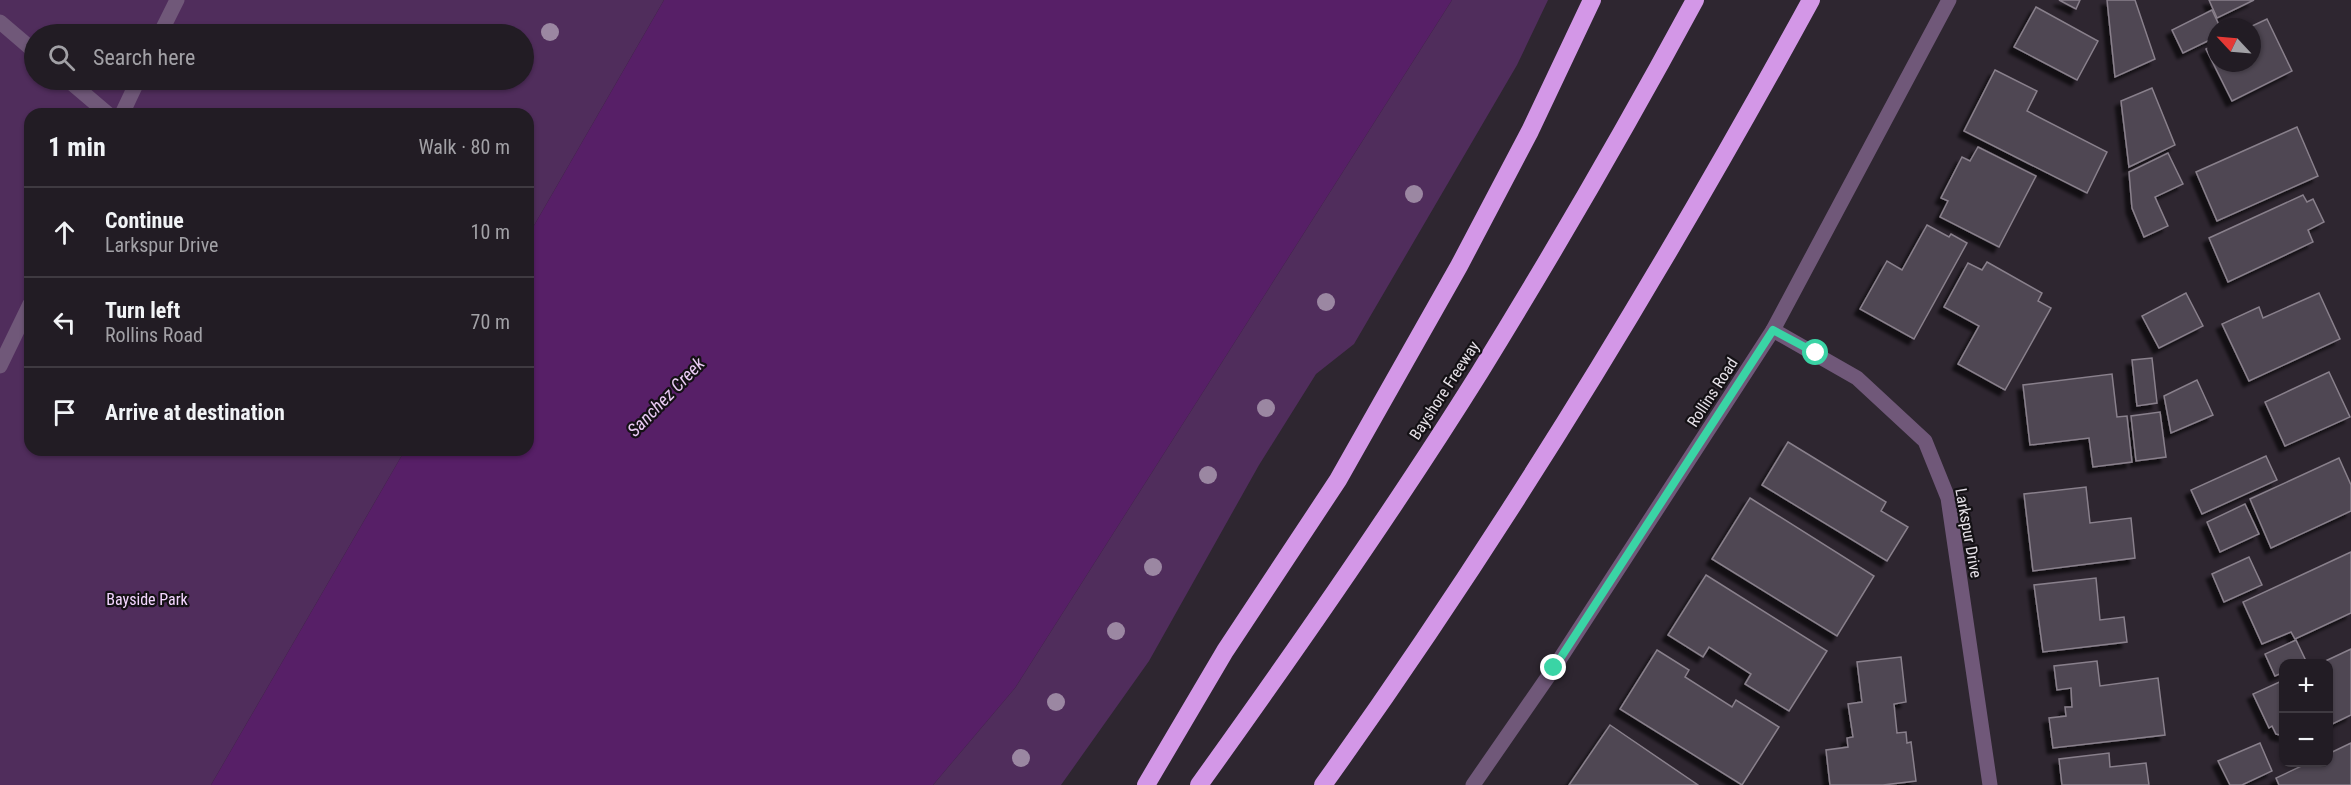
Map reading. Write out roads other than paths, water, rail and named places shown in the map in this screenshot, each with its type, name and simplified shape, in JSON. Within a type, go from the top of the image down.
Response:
[{"type":"highway","points":[[1146,785],[1225,651],[1344,470],[1459,266],[1530,131],[1592,0]]},
{"type":"highway","name":"Bayshore Freeway","points":[[1199,785],[1297,647],[1479,373],[1575,214],[1695,0]]},
{"type":"highway","points":[[1323,785],[1462,584],[1557,438],[1704,192],[1810,0]]},
{"type":"street","points":[[165,24],[177,0]]},
{"type":"street","name":"Rollins Road","points":[[1473,785],[1554,668],[1773,330],[1949,0]]},
{"type":"street","points":[[0,22],[24,42]]},
{"type":"street","points":[[80,90],[101,108]]},
{"type":"street","points":[[125,108],[133,90]]},
{"type":"street","points":[[0,366],[24,316]]},
{"type":"street","name":"Larkspur Drive","points":[[1773,330],[1857,378],[1925,441],[1948,498],[1990,785]]},
{"type":"water","name":"Sanchez Creek","points":[[664,0],[1452,0],[1015,688],[933,785],[211,785],[402,456],[534,456],[534,226]]},
{"type":"park label","name":"Bayside Park","points":[[147,599]]}]
